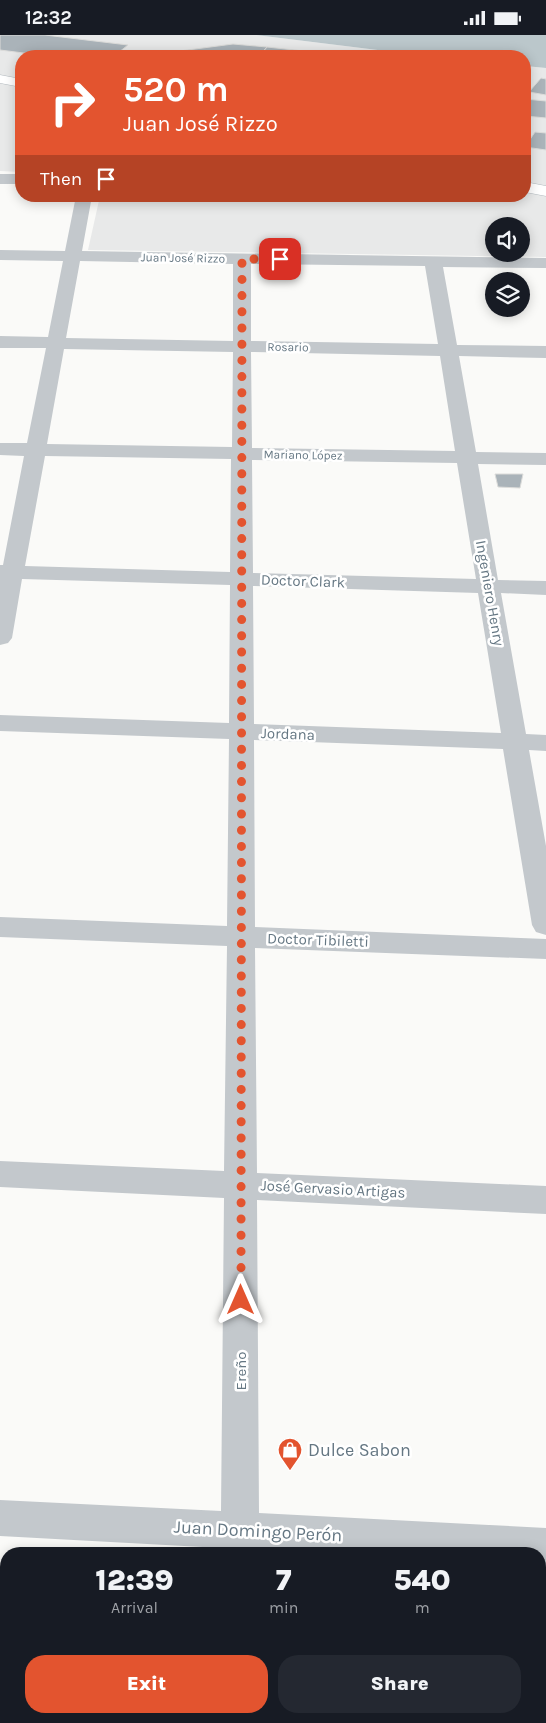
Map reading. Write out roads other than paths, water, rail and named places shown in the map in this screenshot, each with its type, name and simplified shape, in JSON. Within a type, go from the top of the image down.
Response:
[{"type":"main road","points":[[0,79],[15,82]]},
{"type":"main road","points":[[531,188],[546,191]]},
{"type":"street","points":[[0,179],[15,179]]},
{"type":"street","points":[[0,638],[6,572],[36,450],[83,202]]},
{"type":"street","name":"Juan José Rizzo","points":[[0,255],[546,263]]},
{"type":"street","name":"Ereño","points":[[240,1542],[242,259]]},
{"type":"street","name":"Ingeniero Henry","points":[[433,261],[546,925]]},
{"type":"street","name":"Rosario","points":[[0,342],[546,352]]},
{"type":"street","name":"Mariano López","points":[[0,449],[546,459]]},
{"type":"street","name":"Doctor Clark","points":[[6,572],[546,588]]},
{"type":"street","name":"Jordana","points":[[0,723],[546,743]]},
{"type":"street","name":"Doctor Tibiletti","points":[[0,927],[546,949]]},
{"type":"street","name":"José Gervasio Artigas","points":[[0,1174],[546,1200]]},
{"type":"street","name":"Juan Domingo Perón","points":[[0,1518],[240,1542],[546,1547]]},
{"type":"place","name":"Dulce Sabon","points":[[290,1471]]}]
